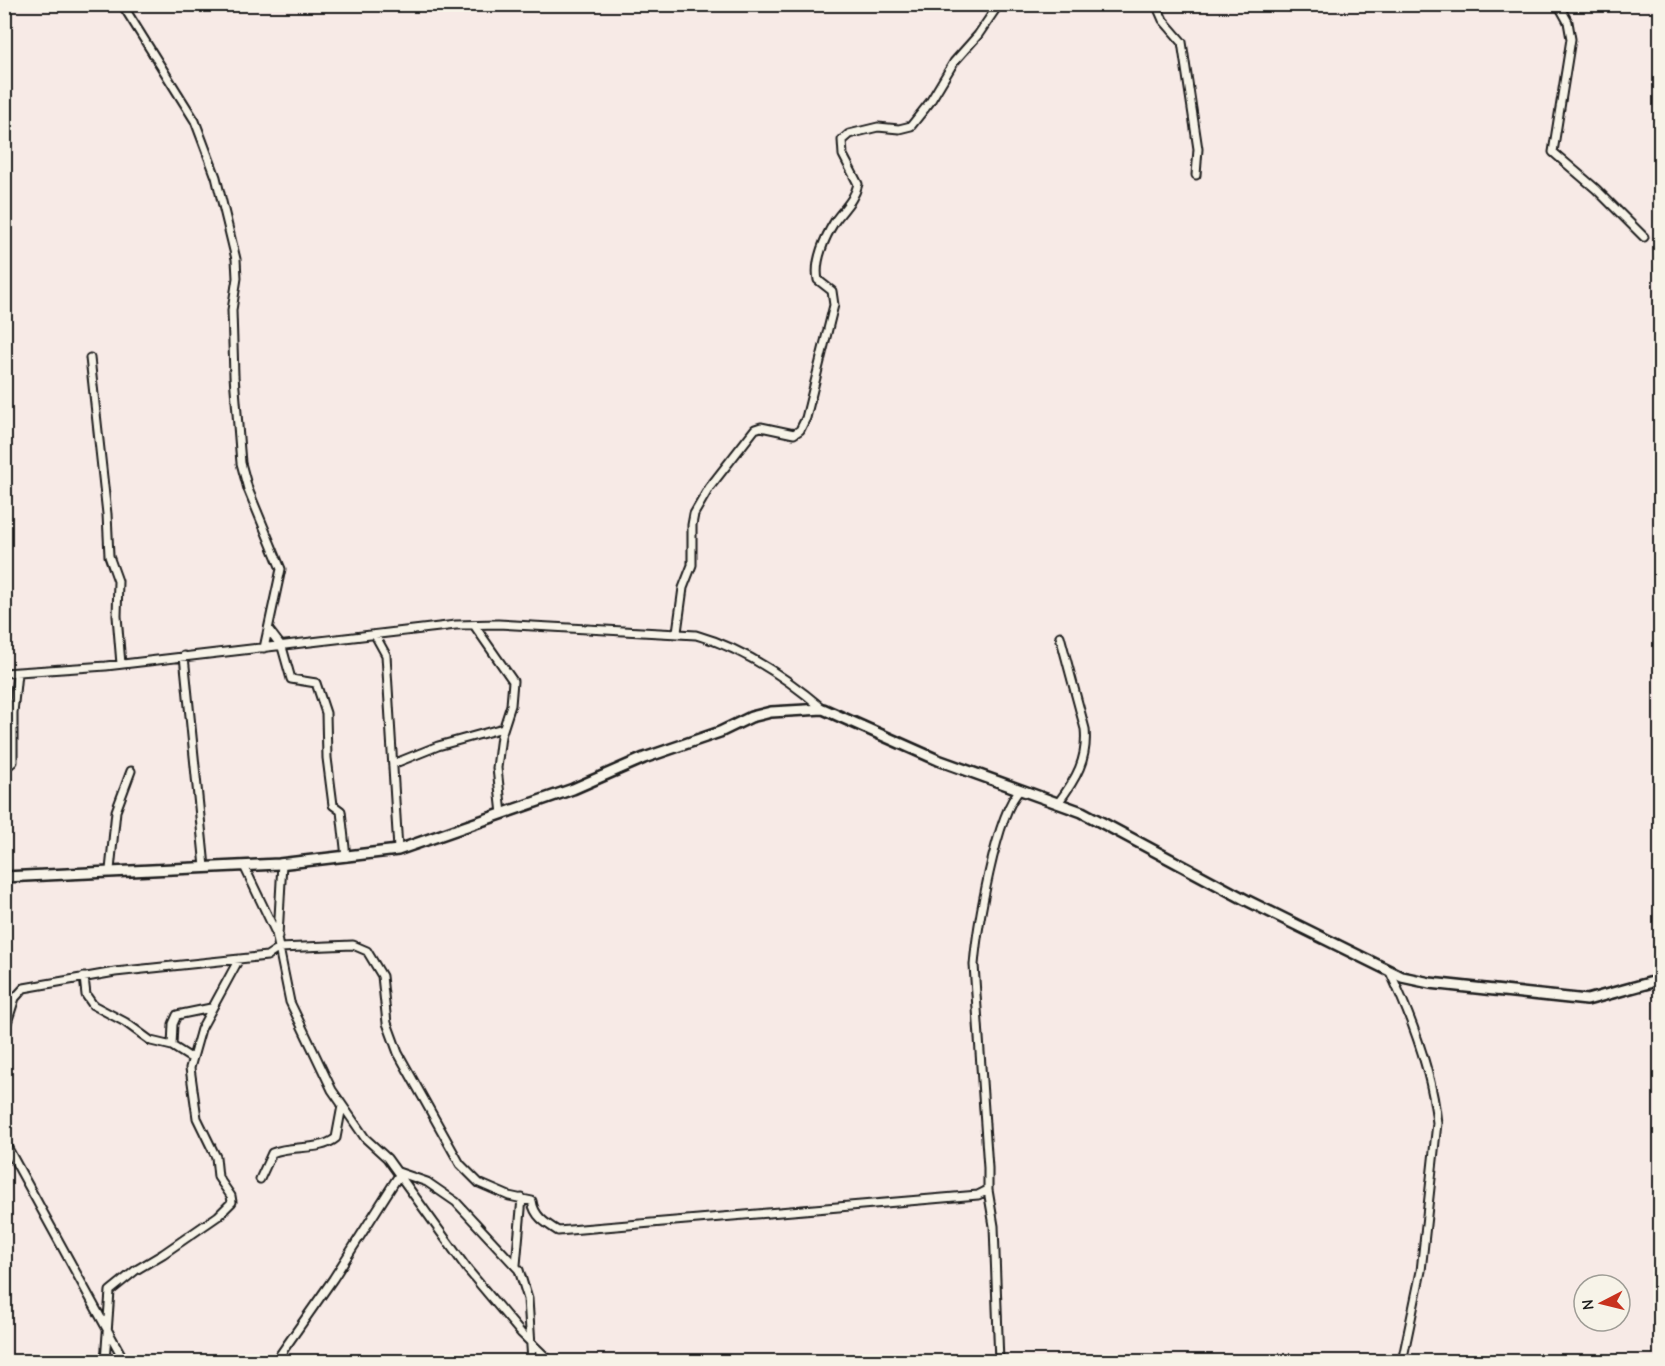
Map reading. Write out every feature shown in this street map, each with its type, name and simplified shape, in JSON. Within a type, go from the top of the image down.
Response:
[{"type":"street","points":[[122,4],[195,121],[216,177],[228,227],[237,270],[232,310],[234,376],[242,463],[248,489],[281,569],[264,648]]},
{"type":"street","points":[[676,632],[683,588],[692,565],[692,525],[700,501],[754,429],[761,427],[794,434],[800,430],[806,418],[834,305],[832,291],[818,280],[817,262],[834,222],[852,201],[858,184],[843,155],[842,140],[849,134],[878,127],[899,129],[911,126],[930,102],[954,62],[978,35],[999,4]]},
{"type":"street","points":[[1156,4],[1168,27],[1182,42],[1198,149],[1196,175]]},
{"type":"street","points":[[1558,4],[1568,22],[1571,39],[1553,152],[1596,189],[1644,237]]},
{"type":"street","points":[[90,358],[107,514],[109,556],[118,581],[117,616],[121,664]]},
{"type":"street","points":[[474,625],[513,681],[511,705],[503,728],[497,768],[502,814]]},
{"type":"street","points":[[4,673],[121,664],[474,625],[676,632],[713,640],[792,684],[823,709],[938,760],[1058,802],[1102,822],[1246,900],[1390,972],[1430,983],[1587,1000],[1660,980]]},
{"type":"street","points":[[269,630],[282,647],[291,679],[316,683],[325,704],[330,785],[333,805],[341,811],[346,857]]},
{"type":"street","points":[[375,635],[386,655],[398,849]]},
{"type":"street","points":[[1058,802],[1078,772],[1087,744],[1060,636]]},
{"type":"street","points":[[184,656],[205,867]]},
{"type":"street","points":[[4,769],[13,762],[13,713],[17,673]]},
{"type":"street","points":[[4,877],[110,870],[244,866],[346,857],[398,849],[573,789],[644,758],[720,732],[751,717],[771,712],[823,709]]},
{"type":"street","points":[[393,764],[438,746],[503,728]]},
{"type":"street","points":[[110,870],[116,811],[131,771]]},
{"type":"street","points":[[999,1362],[994,1226],[988,1190],[974,965],[976,941],[1003,823],[1008,804],[1020,790]]},
{"type":"street","points":[[282,863],[279,948],[290,1002],[313,1054],[342,1106],[365,1138],[398,1173],[468,1270],[551,1362]]},
{"type":"street","points":[[244,866],[278,940]]},
{"type":"street","points":[[4,1032],[15,998],[20,990],[84,977],[272,955],[279,948],[353,945],[367,951],[382,976],[387,1023],[398,1053],[460,1164],[480,1183],[509,1196],[532,1200],[534,1211],[540,1218],[563,1231],[968,1196],[988,1190]]},
{"type":"street","points":[[105,1362],[110,1291],[130,1274],[218,1216],[232,1202],[231,1196],[218,1177],[216,1158],[197,1118],[190,1079],[191,1058],[211,1008],[239,959]]},
{"type":"street","points":[[1390,972],[1426,1066],[1435,1099],[1437,1123],[1422,1271],[1402,1362]]},
{"type":"street","points":[[84,977],[86,995],[93,1005],[125,1022],[151,1041],[172,1046],[191,1058]]},
{"type":"street","points":[[172,1046],[173,1024],[177,1015],[211,1008]]},
{"type":"street","points":[[260,1179],[272,1153],[288,1148],[327,1143],[336,1138],[342,1106]]},
{"type":"street","points":[[4,1141],[125,1362]]},
{"type":"street","points":[[398,1173],[427,1182],[456,1202],[516,1265],[526,1286],[532,1362]]},
{"type":"street","points":[[275,1362],[333,1279],[398,1173]]},
{"type":"street","points":[[516,1265],[522,1198]]}]
